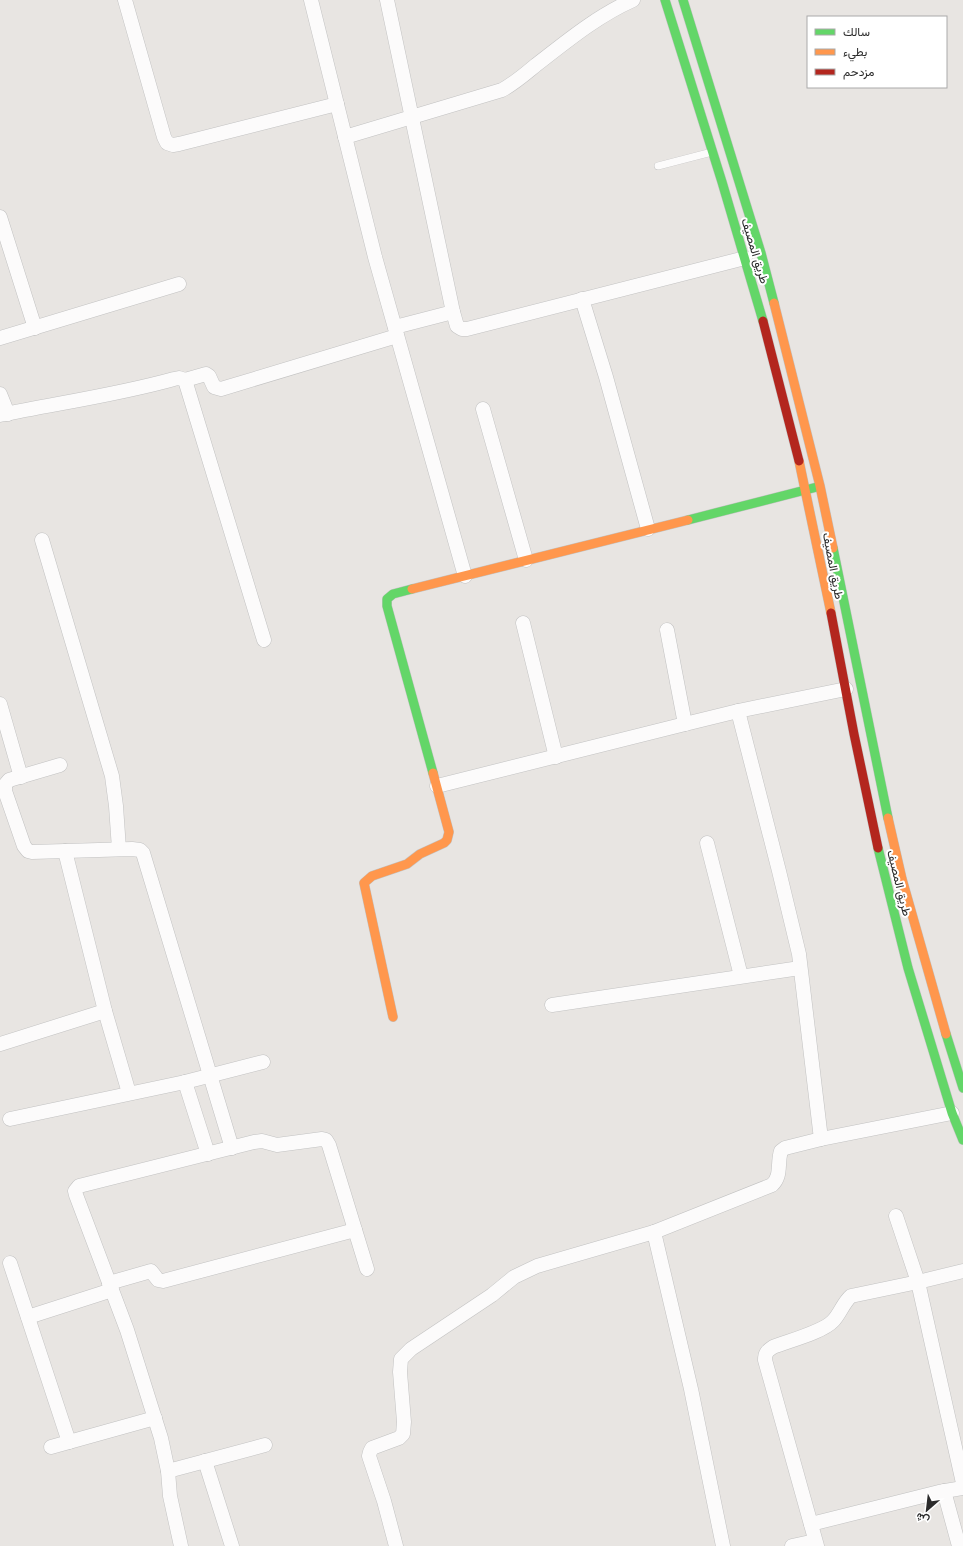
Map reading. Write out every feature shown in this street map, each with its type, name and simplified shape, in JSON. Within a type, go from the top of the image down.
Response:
[{"type":"street","points":[[125,0],[167,143],[173,145],[179,144],[337,104]]},
{"type":"street","points":[[311,0],[375,258],[465,576]]},
{"type":"street","points":[[387,0],[457,326],[462,329],[467,329],[745,258]]},
{"type":"street","points":[[345,137],[502,90],[519,79],[608,12],[632,0]]},
{"type":"street","name":"طريق المصيف","points":[[665,0],[745,258],[776,366],[806,489],[866,794],[885,882],[952,1113],[963,1140]]},
{"type":"street","name":"طريق المصيف","points":[[683,0],[761,253],[820,486],[882,791],[902,879],[963,1088]]},
{"type":"street","points":[[0,217],[35,328]]},
{"type":"street","points":[[0,338],[179,284]]},
{"type":"street","points":[[582,299],[608,384],[648,529]]},
{"type":"street","points":[[0,394],[4,414],[44,405],[131,390],[179,378],[185,380],[206,374],[209,376],[214,387],[221,389],[453,312]]},
{"type":"street","points":[[185,380],[264,640]]},
{"type":"street","points":[[483,409],[526,560]]},
{"type":"street","points":[[393,1018],[364,883],[372,876],[407,864],[420,854],[447,840],[449,832],[386,602],[390,596],[820,486]]},
{"type":"street","points":[[42,540],[112,776],[119,849]]},
{"type":"street","points":[[523,623],[556,757]]},
{"type":"street","points":[[666,630],[685,724]]},
{"type":"street","points":[[437,786],[738,711],[846,689]]},
{"type":"street","points":[[0,704],[21,777]]},
{"type":"street","points":[[738,711],[799,954],[821,1139]]},
{"type":"street","points":[[60,765],[6,782],[4,788],[26,849],[32,852],[137,849],[143,853],[232,1148]]},
{"type":"street","points":[[707,843],[741,976]]},
{"type":"street","points":[[65,851],[105,1011],[130,1093]]},
{"type":"street","points":[[552,1005],[800,968]]},
{"type":"street","points":[[0,1044],[105,1011]]},
{"type":"street","points":[[10,1119],[185,1082],[263,1062]]},
{"type":"street","points":[[185,1082],[208,1154]]},
{"type":"street","points":[[396,1546],[369,1456],[372,1448],[399,1438],[403,1434],[404,1422],[400,1372],[401,1359],[411,1349],[456,1320],[524,1272],[537,1266],[654,1232],[772,1185],[778,1176],[779,1157],[781,1151],[793,1146],[821,1139],[952,1113]]},
{"type":"street","points":[[181,1546],[170,1496],[168,1471],[155,1418],[127,1330],[75,1191],[76,1188],[79,1186],[262,1141],[277,1145],[322,1139],[326,1140],[329,1145],[367,1269]]},
{"type":"street","points":[[896,1216],[918,1282],[963,1483]]},
{"type":"street","points":[[28,1317],[151,1271],[158,1280],[163,1281],[355,1230]]},
{"type":"street","points":[[654,1232],[691,1388],[723,1546]]},
{"type":"street","points":[[10,1263],[69,1442]]},
{"type":"street","points":[[792,1546],[816,1543],[765,1360],[765,1354],[773,1347],[826,1326],[837,1316],[846,1301],[851,1296],[963,1271]]},
{"type":"street","points":[[51,1447],[155,1418]]},
{"type":"street","points":[[168,1471],[265,1445]]},
{"type":"street","points":[[205,1461],[232,1546]]},
{"type":"street","points":[[811,1524],[944,1491],[963,1488]]},
{"type":"street","points":[[944,1491],[959,1546]]},
{"type":"lane","points":[[658,166],[712,152]]},
{"type":"traffic: fast","points":[[665,0],[722,182],[763,321]]},
{"type":"traffic: fast","points":[[683,0],[761,253],[774,303]]},
{"type":"traffic: fast","points":[[688,520],[817,487]]},
{"type":"traffic: fast","points":[[833,548],[888,818]]},
{"type":"traffic: fast","points":[[412,589],[393,594],[387,599],[387,606],[433,773]]},
{"type":"traffic: fast","points":[[878,848],[908,968],[952,1113],[963,1140]]},
{"type":"traffic: fast","points":[[946,1034],[963,1088]]},
{"type":"traffic: slow","points":[[774,303],[820,486],[833,548]]},
{"type":"traffic: slow","points":[[799,461],[831,613]]},
{"type":"traffic: slow","points":[[412,589],[688,520]]},
{"type":"traffic: slow","points":[[393,1017],[364,883],[372,876],[407,864],[420,854],[444,843],[447,840],[449,832],[433,773]]},
{"type":"traffic: slow","points":[[888,818],[902,879],[946,1034]]},
{"type":"traffic: jam","points":[[763,321],[799,461]]},
{"type":"traffic: jam","points":[[831,613],[878,848]]}]
